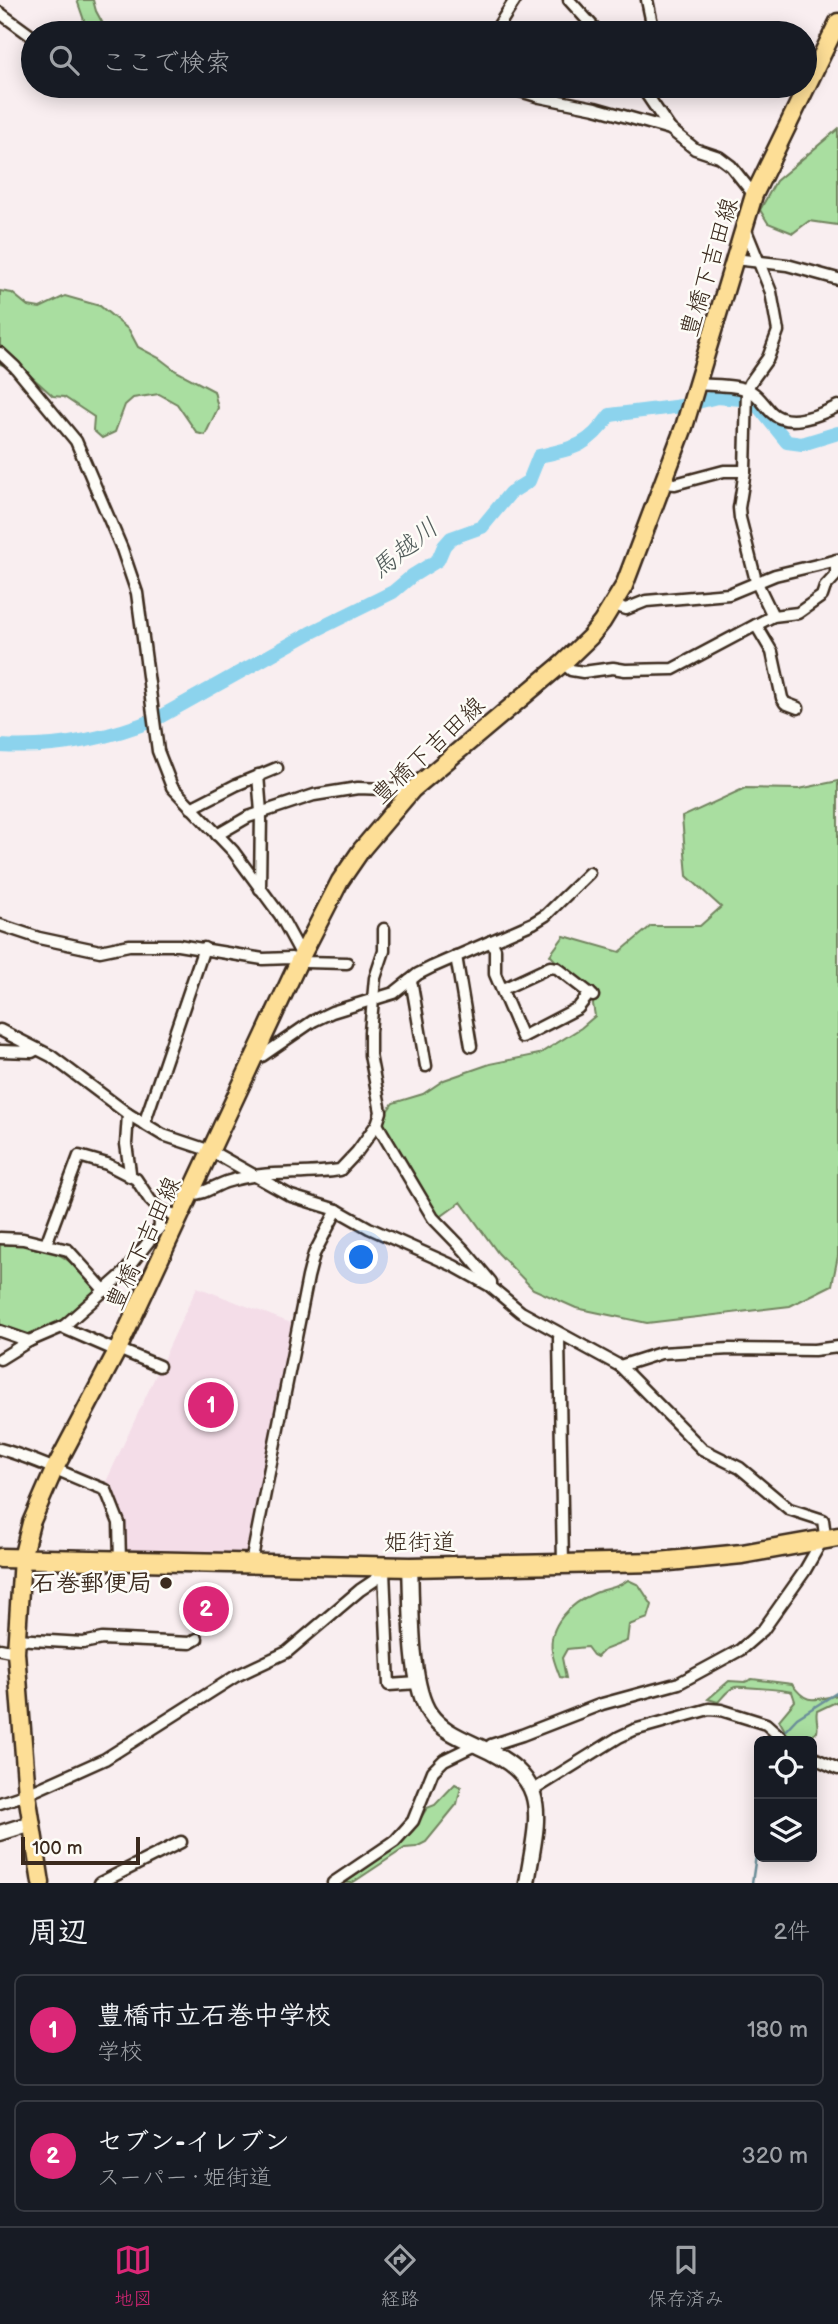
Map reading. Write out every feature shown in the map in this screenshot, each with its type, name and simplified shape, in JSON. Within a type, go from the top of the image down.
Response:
[{"type":"highway","name":"姫街道","points":[[0,1558],[251,1563],[384,1571],[410,1567],[697,1559],[830,1538]]},
{"type":"main road","name":"豊橋下吉田線","points":[[817,65],[838,22]]},
{"type":"main road","name":"豊橋下吉田線","points":[[41,1883],[27,1794],[11,1646],[22,1558],[30,1523],[54,1470],[118,1350],[301,957],[340,881],[362,849],[412,790],[563,663],[590,637],[613,605],[634,565],[684,427],[754,195],[801,98]]},
{"type":"street","points":[[502,21],[515,0]]},
{"type":"street","points":[[569,0],[588,21]]},
{"type":"street","points":[[647,0],[651,21]]},
{"type":"street","points":[[0,13],[21,28]]},
{"type":"street","points":[[545,98],[595,108],[670,130]]},
{"type":"street","points":[[648,98],[670,130],[695,149],[719,158],[731,166],[754,195]]},
{"type":"street","points":[[743,228],[747,230],[749,242],[774,303],[778,331],[768,358],[750,383],[747,396],[746,471],[739,509],[756,581],[773,616]]},
{"type":"street","points":[[734,259],[807,270],[838,279]]},
{"type":"street","points":[[0,353],[23,376],[76,441],[122,549],[137,593],[153,721],[162,765],[172,787],[233,851],[281,915],[301,957]]},
{"type":"street","points":[[697,385],[760,399],[771,412],[782,418],[809,418],[838,406]]},
{"type":"street","points":[[664,483],[675,484],[718,471],[746,471]]},
{"type":"street","points":[[563,663],[571,670],[583,672],[607,668],[673,669],[773,616],[798,613],[822,596],[825,587],[836,575],[837,560],[756,581],[729,593],[646,601],[626,609],[613,605]]},
{"type":"street","points":[[756,625],[772,652],[782,698],[785,703],[798,708]]},
{"type":"street","points":[[191,808],[277,768]]},
{"type":"street","points":[[258,775],[261,812],[260,889]]},
{"type":"street","points":[[217,835],[261,812],[304,798],[348,788],[412,790]]},
{"type":"street","points":[[255,1055],[262,1056],[304,1026],[332,1012],[394,993],[418,974],[546,915],[589,873]]},
{"type":"street","points":[[0,925],[39,938],[100,951],[129,945],[178,945],[263,959],[301,957],[347,963]]},
{"type":"street","points":[[191,1195],[198,1195],[223,1183],[252,1175],[340,1170],[357,1152],[377,1124],[381,1112],[370,1055],[372,1001],[375,978],[384,951],[384,929]]},
{"type":"street","points":[[491,941],[495,949],[495,974],[522,1037],[578,1008],[593,995],[556,968],[550,967],[503,989]]},
{"type":"street","points":[[144,1124],[204,948]]},
{"type":"street","points":[[456,956],[471,1045]]},
{"type":"street","points":[[409,981],[412,985],[426,1066]]},
{"type":"street","points":[[0,1030],[65,1065],[128,1114],[163,1135],[211,1151],[291,1196],[337,1210],[369,1228],[454,1266],[491,1287],[521,1312],[620,1366],[702,1448],[740,1468],[789,1509],[822,1520],[825,1535],[830,1538],[769,1622],[740,1650],[679,1683],[602,1704],[523,1735],[444,1760],[433,1771],[413,1821],[395,1841],[333,1883]]},
{"type":"street","points":[[0,1051],[32,1052],[37,1049]]},
{"type":"street","points":[[128,1114],[126,1143],[129,1176]]},
{"type":"street","points":[[377,1124],[433,1218],[465,1251],[491,1282],[491,1287]]},
{"type":"street","points":[[46,1244],[79,1156],[107,1164],[136,1180],[159,1209],[180,1217]]},
{"type":"street","points":[[0,1359],[29,1341],[64,1326],[105,1291],[124,1273],[160,1227],[159,1209]]},
{"type":"street","points":[[251,1563],[311,1265],[337,1210]]},
{"type":"street","points":[[0,1238],[23,1239],[68,1251],[105,1291]]},
{"type":"street","points":[[64,1326],[159,1366]]},
{"type":"street","points":[[0,1331],[29,1341]]},
{"type":"street","points":[[561,1335],[563,1564]]},
{"type":"street","points":[[620,1366],[646,1356],[671,1352],[730,1349],[814,1350],[838,1347]]},
{"type":"street","points":[[0,1449],[38,1461],[106,1490],[119,1523],[120,1560]]},
{"type":"street","points":[[410,1567],[418,1683],[430,1714],[444,1728],[512,1764],[522,1773],[532,1791],[536,1818],[527,1883]]},
{"type":"street","points":[[384,1571],[389,1685],[418,1683]]},
{"type":"street","points":[[0,1803],[27,1794],[105,1759],[236,1676],[287,1651],[384,1571]]},
{"type":"street","points":[[11,1646],[83,1643],[102,1639],[190,1643],[197,1639]]},
{"type":"street","points":[[532,1791],[619,1737],[701,1711],[721,1710],[766,1724],[779,1736]]},
{"type":"street","points":[[817,1759],[838,1769]]},
{"type":"street","points":[[0,1833],[32,1822]]},
{"type":"street","points":[[100,1883],[181,1842]]},
{"type":"shaded area","points":[[197,1287],[296,1325],[248,1556],[123,1552],[104,1486]]},
{"type":"green space","points":[[77,0],[93,0],[101,21],[84,21]]},
{"type":"green space","points":[[838,129],[838,225],[809,221],[793,233],[768,223],[760,210],[776,181]]},
{"type":"green space","points":[[0,291],[12,293],[28,306],[40,308],[65,296],[100,306],[129,330],[138,347],[214,391],[218,408],[205,435],[197,433],[177,404],[159,394],[133,398],[125,405],[115,432],[102,438],[93,430],[94,417],[64,397],[53,396],[13,360],[0,364]]},
{"type":"green space","points":[[838,781],[838,1256],[832,1285],[790,1306],[647,1323],[576,1308],[533,1289],[498,1253],[461,1202],[439,1218],[380,1121],[393,1103],[423,1094],[444,1080],[490,1064],[539,1054],[595,1016],[591,992],[573,980],[550,955],[564,936],[620,952],[651,926],[700,926],[721,907],[687,876],[682,817],[745,788],[799,789]]},
{"type":"green space","points":[[0,1244],[33,1246],[57,1254],[78,1269],[100,1293],[61,1325],[30,1338],[0,1328]]},
{"type":"green space","points":[[628,1580],[639,1585],[652,1605],[648,1618],[629,1625],[627,1641],[604,1650],[597,1657],[587,1647],[567,1649],[562,1658],[566,1678],[560,1677],[552,1651],[557,1624],[569,1609],[585,1598]]},
{"type":"green space","points":[[752,1679],[792,1684],[807,1698],[838,1695],[838,1701],[817,1711],[817,1732],[809,1736],[788,1736],[779,1720],[795,1701],[792,1692],[735,1687],[718,1702],[708,1699],[729,1681],[745,1682]]},
{"type":"green space","points":[[455,1784],[461,1787],[457,1804],[426,1842],[405,1848],[352,1883],[345,1883],[401,1841],[427,1808],[435,1805]]},
{"type":"waterway","name":"馬越川","points":[[0,746],[40,746],[80,741],[156,719],[310,633],[393,592],[438,560],[451,538],[482,527],[510,493],[529,481],[539,456],[580,444],[595,433],[610,415],[682,406],[717,397],[753,400],[787,442],[802,444],[838,433]]},
{"type":"waterway","points":[[782,1734],[797,1718],[838,1692]]},
{"type":"waterway","points":[[752,1883],[755,1862]]},
{"type":"place","name":"豊橋市立石巻中学校","points":[[211,1405]]},
{"type":"place","name":"石巻郵便局","points":[[166,1583]]},
{"type":"place","name":"セブン-イレブン","points":[[206,1609]]}]
